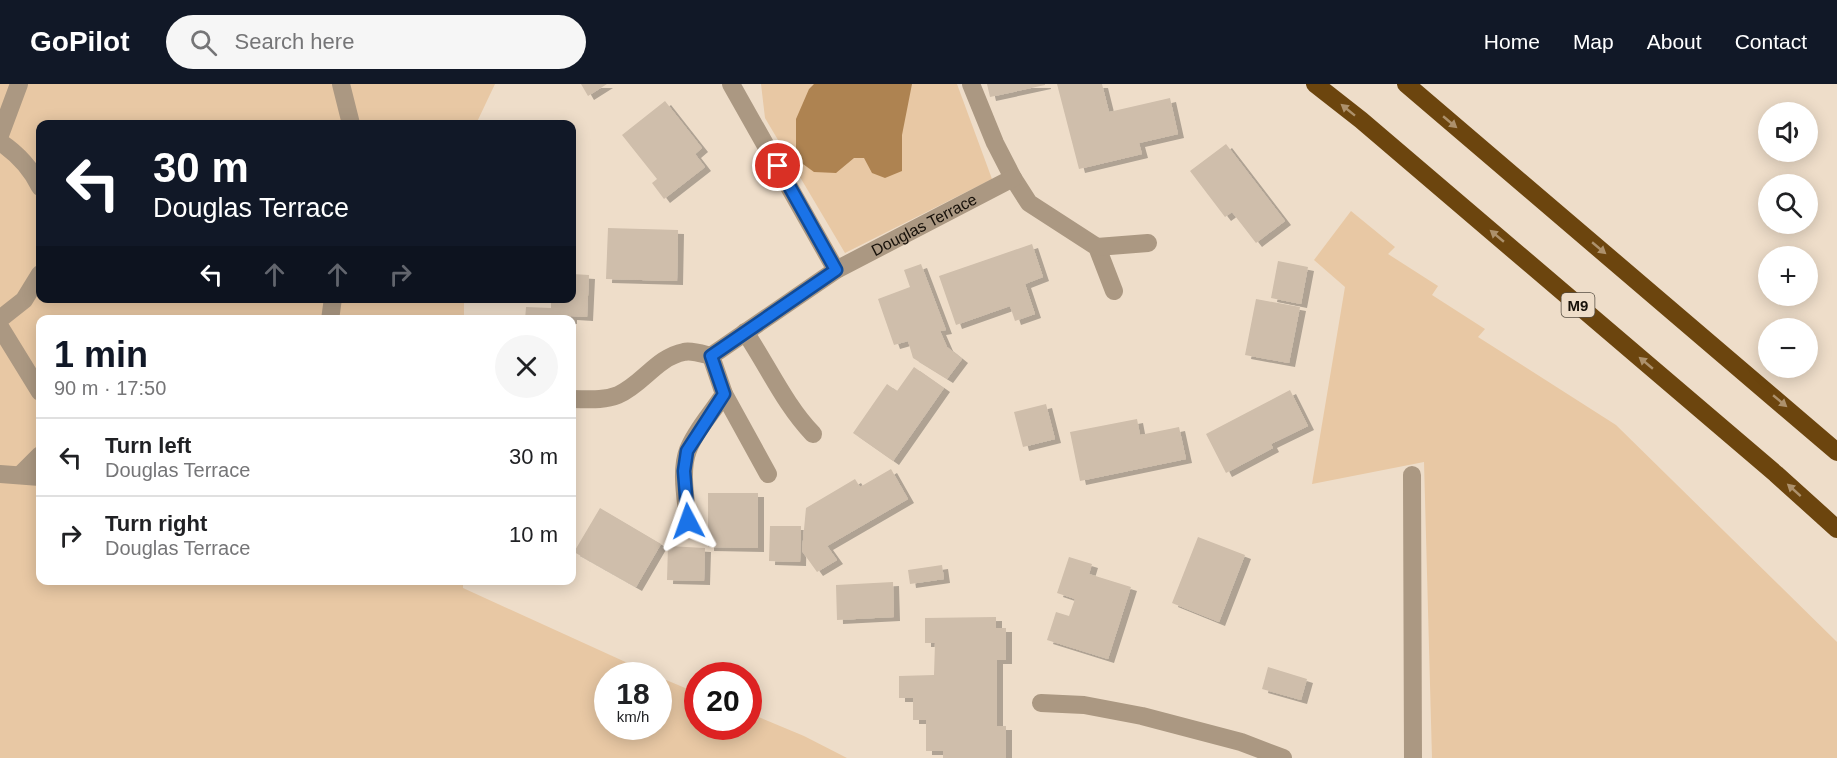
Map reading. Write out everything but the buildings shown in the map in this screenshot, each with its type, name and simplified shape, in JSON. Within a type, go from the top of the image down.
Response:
[{"type":"highway","name":"M9","points":[[1315,84],[1776,474],[1837,529]]},
{"type":"highway","points":[[1406,84],[1837,452]]},
{"type":"street","points":[[0,135],[19,84]]},
{"type":"street","points":[[341,84],[350,120]]},
{"type":"street","points":[[731,84],[836,270]]},
{"type":"street","points":[[971,84],[995,143],[1029,203],[1097,247],[1114,291]]},
{"type":"street","points":[[0,142],[17,155],[36,180]]},
{"type":"street","name":"Douglas Terrace","points":[[711,356],[836,270],[1013,178]]},
{"type":"street","points":[[1097,247],[1149,243]]},
{"type":"street","points":[[0,319],[24,300],[36,280]]},
{"type":"street","points":[[0,327],[36,386]]},
{"type":"street","points":[[745,332],[770,369],[796,415],[813,434]]},
{"type":"street","points":[[576,399],[600,399],[618,394],[666,359],[685,351],[711,356],[724,394],[768,474]]},
{"type":"street","points":[[688,521],[684,471],[687,451],[724,394]]},
{"type":"street","points":[[20,475],[36,459]]},
{"type":"street","points":[[0,474],[36,477]]},
{"type":"street","points":[[1412,475],[1413,758]]},
{"type":"street","points":[[1041,704],[1084,705],[1142,716],[1241,742],[1283,758]]},
{"type":"shaded area","points":[[0,84],[495,84],[478,120],[36,120],[36,303],[464,303],[464,315],[36,315],[36,585],[463,585],[463,588],[625,662],[594,662],[594,740],[672,740],[672,682],[684,688],[684,740],[762,740],[762,718],[804,736],[847,758],[0,758]]},
{"type":"shaded area","points":[[761,84],[957,84],[992,179],[845,253],[765,118]]},
{"type":"shaded area","points":[[814,84],[912,84],[902,135],[902,171],[885,178],[872,173],[864,158],[854,158],[836,173],[814,172],[796,159],[796,119],[809,89]]},
{"type":"shaded area","points":[[1351,211],[1395,247],[1388,254],[1438,286],[1432,295],[1485,329],[1478,337],[1616,425],[1837,642],[1837,758],[1432,758],[1424,462],[1312,484],[1345,287],[1314,260]]},
{"type":"route","points":[[688,521],[684,471],[687,451],[724,394],[711,356],[836,270],[778,166]]}]
